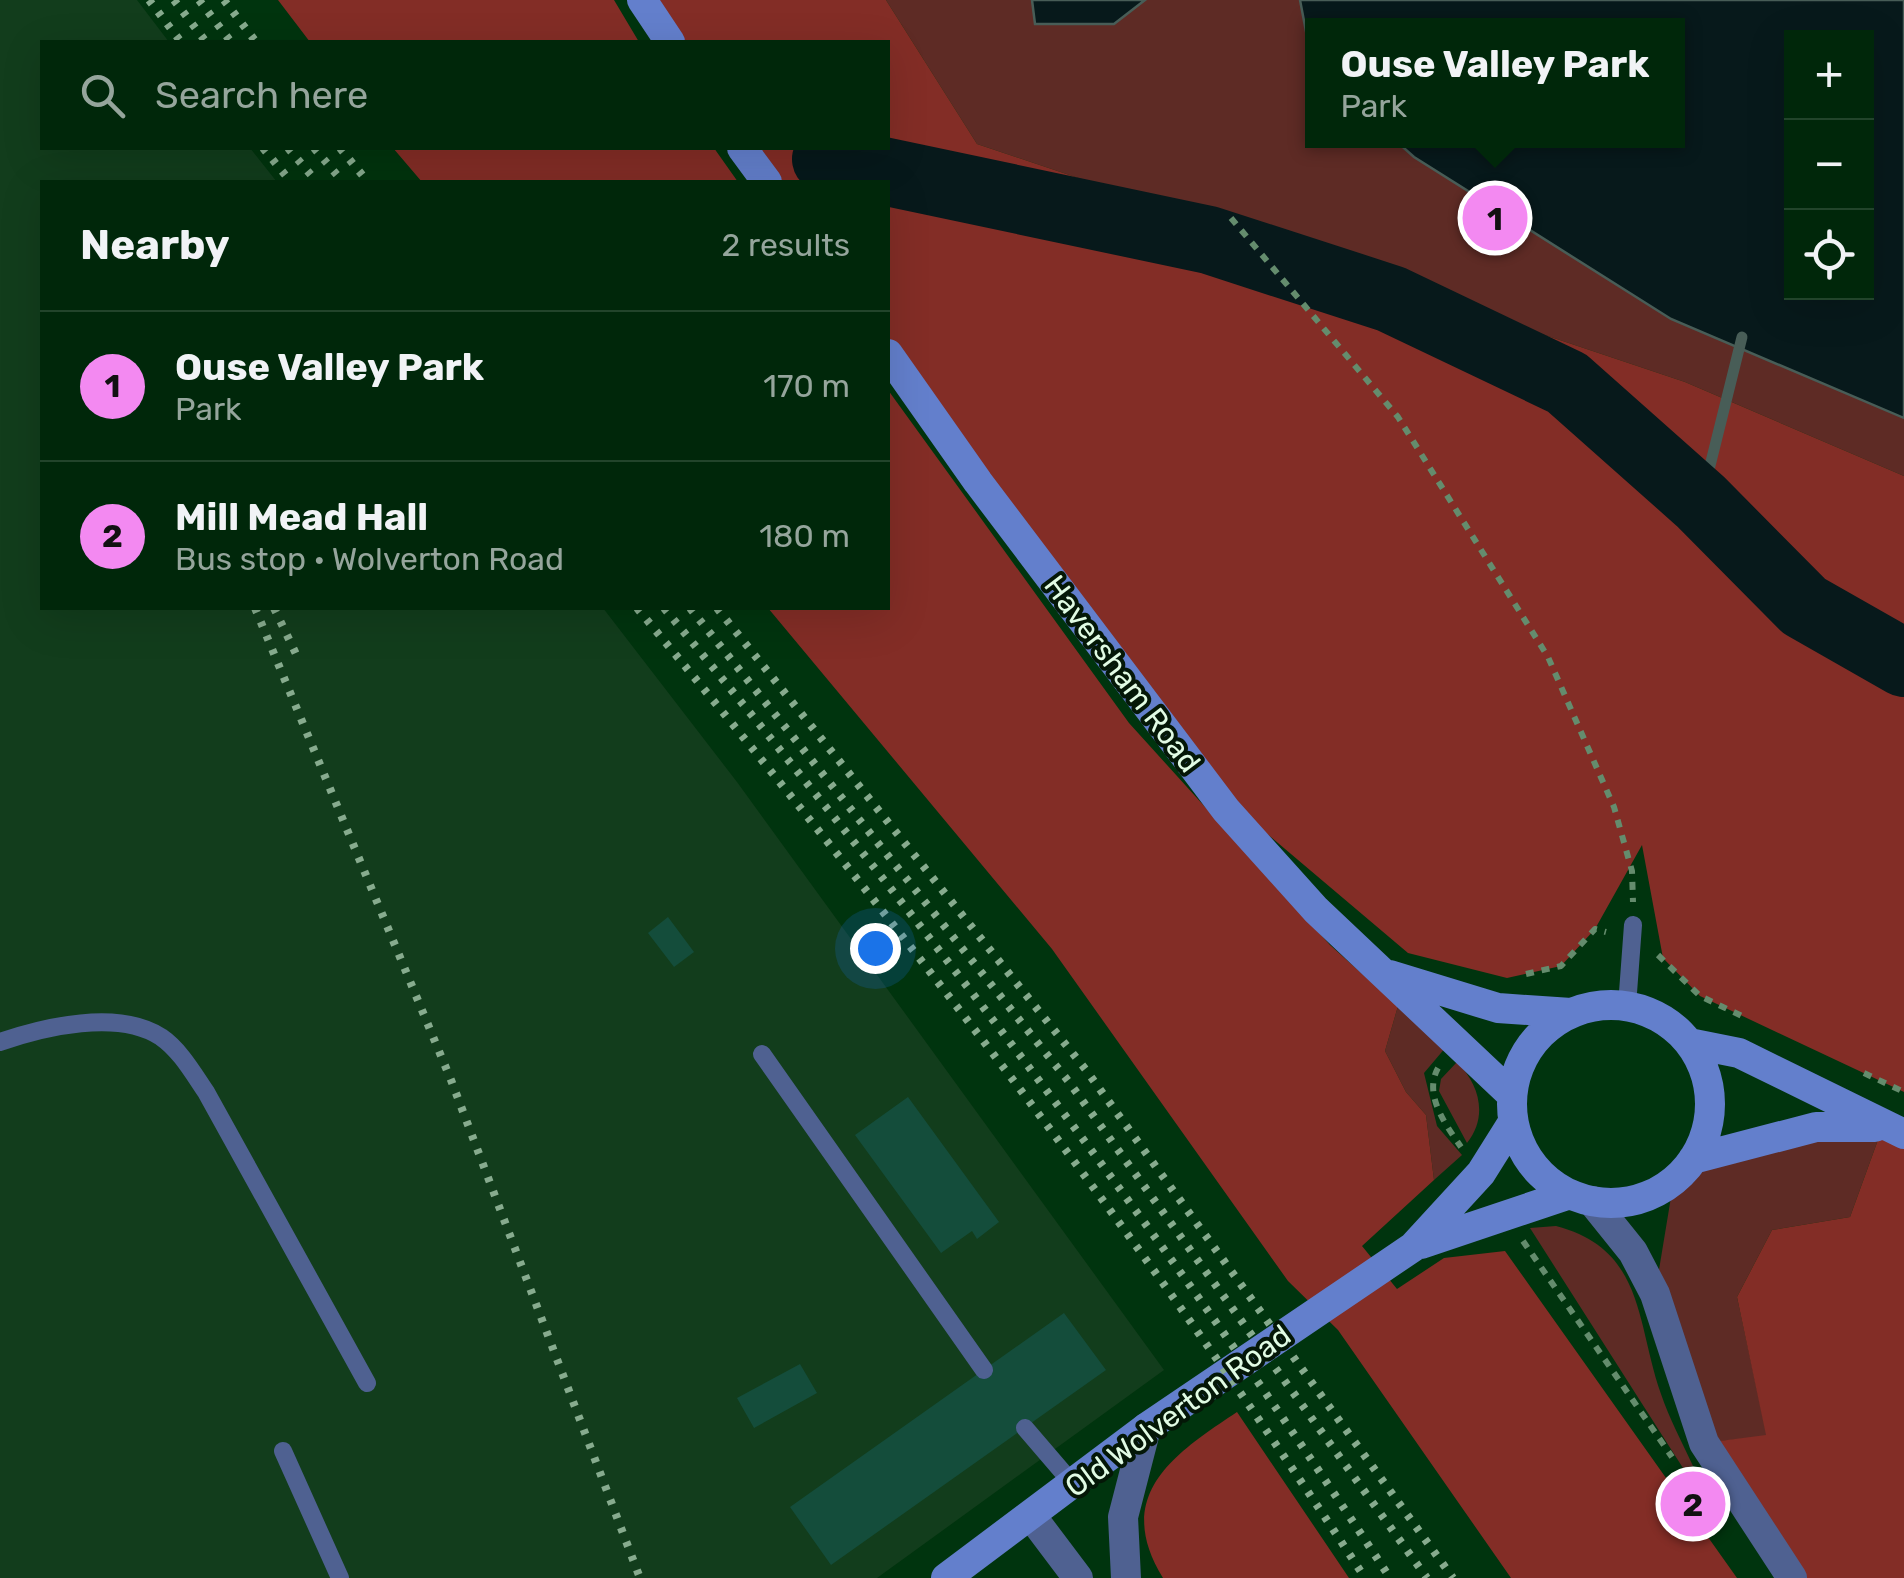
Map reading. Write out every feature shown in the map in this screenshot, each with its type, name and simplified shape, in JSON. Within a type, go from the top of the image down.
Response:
[{"type":"street","points":[[642,0],[669,40]]},
{"type":"street","points":[[743,150],[766,180]]},
{"type":"street","name":"Haversham Road","points":[[890,357],[978,482],[1226,810],[1316,910],[1462,1048],[1513,1108]]},
{"type":"street","points":[[1382,973],[1498,1008],[1571,1013]]},
{"type":"street","points":[[1581,1198],[1614,1202],[1656,1192],[1693,1159],[1708,1121],[1710,1100],[1700,1060],[1689,1043],[1662,1020],[1627,1006],[1598,1006],[1571,1013],[1553,1024],[1524,1055],[1513,1108],[1527,1157],[1553,1184],[1581,1198],[1633,1252],[1655,1294],[1704,1443],[1792,1578]]},
{"type":"street","points":[[1689,1043],[1739,1053],[1893,1130]]},
{"type":"street","name":"Old Wolverton Road","points":[[946,1578],[1146,1428],[1413,1247],[1481,1173],[1513,1108]]},
{"type":"street","points":[[1693,1159],[1816,1127],[1893,1130]]},
{"type":"street","name":"Old Wolverton Road","points":[[1413,1247],[1505,1212],[1581,1198]]},
{"type":"street","points":[[1126,1578],[1123,1517],[1146,1428]]},
{"type":"street","points":[[1032,1517],[1078,1578]]},
{"type":"lane","points":[[1627,1006],[1632,933]]},
{"type":"lane","points":[[0,1042],[82,1022],[147,1031],[175,1048],[206,1092],[367,1383]]},
{"type":"lane","points":[[762,1054],[984,1370]]},
{"type":"lane","points":[[1025,1428],[1074,1484]]},
{"type":"lane","points":[[282,1451],[340,1578]]},
{"type":"path","points":[[1231,218],[1398,417],[1548,657],[1614,807],[1632,871],[1632,933]]},
{"type":"path","points":[[1519,976],[1560,966],[1596,928],[1632,933],[1700,996],[1751,1020]]},
{"type":"path","points":[[1498,1008],[1532,973]]},
{"type":"path","points":[[1462,1048],[1436,1071],[1432,1082],[1443,1120],[1481,1173]]},
{"type":"path","points":[[1853,1068],[1904,1092]]},
{"type":"path","points":[[1505,1212],[1674,1459]]},
{"type":"shaded area","points":[[0,0],[137,0],[167,40],[40,40],[40,150],[252,150],[275,180],[40,180],[40,610],[605,610],[737,782],[1164,1370],[877,1578],[0,1578]]},
{"type":"shaded area","points":[[278,0],[614,0],[638,40],[308,40]]},
{"type":"shaded area","points":[[642,0],[886,0],[977,144],[1685,382],[1904,476],[1904,1092],[1700,996],[1663,958],[1642,845],[1595,929],[1561,966],[1507,978],[1408,953],[1201,778],[890,357],[890,180],[766,180],[743,150],[890,150],[890,40],[669,40]]},
{"type":"shaded area","points":[[886,0],[1904,0],[1904,476],[1685,382],[977,144]]},
{"type":"shaded area","points":[[1032,0],[1145,0],[1114,24],[1035,24]]},
{"type":"shaded area","points":[[1300,0],[1904,0],[1904,418],[1671,319],[1404,148],[1685,148],[1685,18],[1305,18],[1305,26]]},
{"type":"shaded area","points":[[395,150],[715,150],[737,180],[420,180]]},
{"type":"shaded area","points":[[890,393],[1129,723],[1330,945],[1398,1006],[1385,1051],[1406,1092],[1426,1115],[1434,1180],[1362,1246],[1397,1289],[1444,1258],[1505,1251],[1737,1578],[1511,1578],[1338,1330],[1288,1281],[1052,949],[770,610],[890,610]]},
{"type":"shaded area","points":[[1398,1006],[1446,1047],[1424,1073],[1437,1126],[1462,1155],[1434,1180],[1426,1115],[1406,1092],[1385,1051]]},
{"type":"shaded area","points":[[1457,1062],[1479,1101],[1478,1123],[1467,1143],[1439,1091],[1441,1079]]},
{"type":"shaded area","points":[[1883,1126],[1850,1217],[1772,1230],[1737,1297],[1767,1436],[1704,1443],[1655,1294],[1674,1179],[1684,1170]]},
{"type":"shaded area","points":[[1883,1126],[1904,1134],[1904,1578],[1792,1578],[1704,1443],[1766,1435],[1737,1297],[1772,1230],[1850,1217]]},
{"type":"shaded area","points":[[1556,1226],[1585,1237],[1606,1252],[1622,1271],[1640,1316],[1664,1403],[1693,1466],[1683,1468],[1530,1228]]},
{"type":"shaded area","points":[[1237,1412],[1349,1578],[1163,1578],[1149,1549],[1144,1523],[1147,1500],[1172,1461]]},
{"type":"building","points":[[668,917],[694,952],[674,967],[648,933]]},
{"type":"building","points":[[908,1097],[999,1222],[977,1239],[972,1231],[941,1253],[855,1135]]},
{"type":"building","points":[[1064,1313],[1106,1370],[831,1565],[790,1507]]},
{"type":"building","points":[[800,1364],[817,1393],[754,1428],[737,1398]]},
{"type":"waterway","points":[[826,159],[1209,240],[1391,299],[1567,383],[1701,502],[1804,606],[1904,663]]},
{"type":"waterway","points":[[1701,502],[1742,337]]},
{"type":"railway","points":[[149,0],[179,40]]},
{"type":"railway","points":[[174,0],[204,40]]},
{"type":"railway","points":[[199,0],[229,40]]},
{"type":"railway","points":[[224,0],[254,40]]},
{"type":"railway","points":[[265,150],[289,180]]},
{"type":"railway","points":[[290,150],[315,180]]},
{"type":"railway","points":[[316,150],[341,180]]},
{"type":"railway","points":[[342,150],[366,180]]},
{"type":"railway","points":[[256,610],[451,1080],[640,1578]]},
{"type":"railway","points":[[275,610],[296,654]]},
{"type":"railway","points":[[639,610],[829,843],[1015,1082],[1194,1327],[1365,1578]]},
{"type":"railway","points":[[666,610],[855,843],[1040,1082],[1219,1327],[1390,1578]]},
{"type":"railway","points":[[692,610],[1069,1082],[1427,1578]]},
{"type":"railway","points":[[719,610],[1086,1070],[1453,1578]]},
{"type":"place","name":"Ouse Valley Park","points":[[1495,218]]},
{"type":"place","name":"Mill Mead Hall","points":[[1693,1504]]}]
